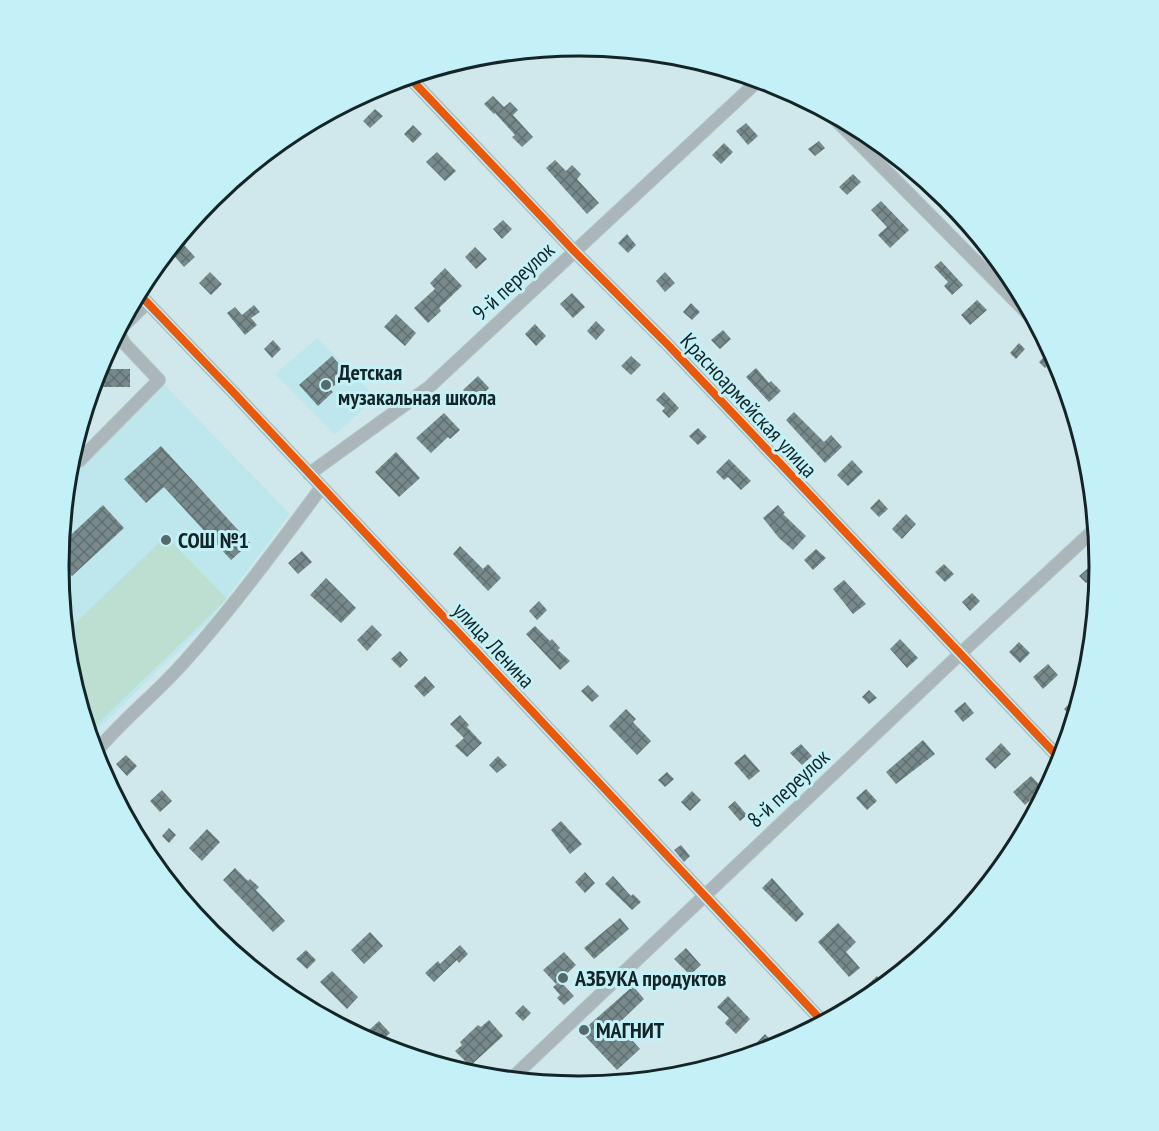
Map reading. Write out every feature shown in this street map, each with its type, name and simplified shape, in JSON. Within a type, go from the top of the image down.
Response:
[{"type":"street","name":"Красноармейская улица","points":[[415,83],[574,252],[669,345],[1054,753]]},
{"type":"street","name":"9-й переулок","points":[[309,474],[428,388],[752,86]]},
{"type":"street","points":[[847,131],[1015,301]]},
{"type":"street","name":"улица Ленина","points":[[144,300],[817,1016]]},
{"type":"street","points":[[136,313],[147,303]]},
{"type":"street","points":[[81,459],[159,380],[122,340]]},
{"type":"street","points":[[102,744],[183,663],[238,600],[321,488]]},
{"type":"street","name":"8-й переулок","points":[[519,1072],[1088,535]]},
{"type":"shaded area","name":"Детская музакальная школа","points":[[317,338],[376,397],[335,435],[275,374]]},
{"type":"shaded area","name":"СОШ №1","points":[[165,385],[290,514],[209,621],[97,730],[79,665],[71,599],[69,566],[79,468]]},
{"type":"green space","points":[[166,536],[227,599],[96,725],[79,665],[73,625]]},
{"type":"building","points":[[493,96],[504,107],[510,102],[518,110],[513,115],[533,137],[522,147],[512,137],[515,135],[484,104]]},
{"type":"building","points":[[375,109],[383,116],[370,128],[363,121]]},
{"type":"building","points":[[746,123],[758,136],[748,145],[736,131]]},
{"type":"building","points":[[413,125],[422,134],[413,143],[404,134]]},
{"type":"building","points":[[819,141],[825,148],[815,156],[808,149]]},
{"type":"building","points":[[724,143],[733,152],[721,164],[712,155]]},
{"type":"building","points":[[437,152],[456,171],[445,181],[426,162]]},
{"type":"building","points":[[555,160],[566,171],[572,165],[581,174],[577,179],[599,203],[587,214],[546,168]]},
{"type":"building","points":[[853,174],[861,182],[847,195],[839,187]]},
{"type":"building","points":[[881,201],[909,230],[890,248],[878,235],[887,227],[871,210]]},
{"type":"building","points":[[503,220],[512,229],[502,239],[493,229]]},
{"type":"building","points":[[627,234],[636,245],[628,253],[618,243]]},
{"type":"building","points":[[185,243],[184,245],[195,257],[184,267],[174,256]]},
{"type":"building","points":[[475,247],[487,259],[476,269],[465,257]]},
{"type":"building","points":[[941,261],[963,285],[952,295],[944,286],[948,282],[934,267]]},
{"type":"building","points":[[445,268],[462,286],[439,308],[441,311],[428,323],[414,308],[435,289],[430,283]]},
{"type":"building","points":[[210,272],[222,284],[211,295],[199,283]]},
{"type":"building","points":[[665,272],[675,283],[665,292],[656,281]]},
{"type":"building","points":[[572,293],[585,307],[573,318],[560,304]]},
{"type":"building","points":[[977,300],[987,310],[970,325],[961,315]]},
{"type":"building","points":[[691,303],[700,312],[692,320],[683,312]]},
{"type":"building","points":[[254,305],[260,312],[251,318],[257,325],[245,335],[227,313],[235,307],[242,315]]},
{"type":"building","points":[[396,314],[416,333],[405,346],[384,327]]},
{"type":"building","points":[[596,321],[605,330],[596,340],[587,331]]},
{"type":"building","points":[[535,324],[546,336],[536,346],[525,334]]},
{"type":"building","points":[[723,330],[731,339],[720,349],[711,340]]},
{"type":"building","points":[[273,340],[281,349],[272,358],[264,349]]},
{"type":"building","points":[[1019,343],[1025,349],[1016,359],[1010,353]]},
{"type":"building","points":[[332,356],[348,374],[330,389],[333,392],[318,406],[299,385]]},
{"type":"building","points":[[631,356],[641,365],[631,375],[621,366]]},
{"type":"building","points":[[1045,356],[1048,365],[1045,368],[1039,362]]},
{"type":"building","points":[[756,368],[769,383],[771,381],[781,391],[769,402],[746,377]]},
{"type":"building","points":[[108,369],[130,369],[130,387],[102,387]]},
{"type":"building","points":[[478,376],[489,388],[475,402],[463,390]]},
{"type":"building","points":[[664,392],[679,408],[669,418],[662,411],[665,408],[656,400]]},
{"type":"building","points":[[794,412],[824,442],[831,435],[842,447],[825,463],[786,420]]},
{"type":"building","points":[[444,413],[460,430],[450,439],[448,437],[431,453],[416,438]]},
{"type":"building","points":[[698,428],[707,437],[698,445],[689,436]]},
{"type":"building","points":[[161,446],[250,543],[231,560],[164,487],[146,503],[124,479]]},
{"type":"building","points":[[396,452],[420,478],[399,497],[375,472]]},
{"type":"building","points":[[729,459],[751,481],[741,490],[728,477],[724,480],[716,472]]},
{"type":"building","points":[[852,460],[863,472],[848,486],[837,475]]},
{"type":"building","points":[[879,499],[888,509],[879,517],[870,508]]},
{"type":"building","points":[[103,505],[124,528],[72,576],[69,566],[71,535]]},
{"type":"building","points":[[778,505],[785,513],[783,514],[806,536],[793,550],[779,538],[763,518]]},
{"type":"building","points":[[906,514],[916,524],[902,539],[892,529]]},
{"type":"building","points":[[460,546],[483,569],[488,564],[501,578],[488,591],[453,554]]},
{"type":"building","points":[[816,549],[826,558],[813,570],[804,560]]},
{"type":"building","points":[[302,551],[312,562],[298,574],[288,563]]},
{"type":"building","points":[[944,564],[954,574],[945,582],[935,572]]},
{"type":"building","points":[[1090,567],[1089,580],[1086,583],[1079,576]]},
{"type":"building","points":[[326,578],[356,608],[341,623],[310,595]]},
{"type":"building","points":[[844,580],[866,604],[853,614],[833,589]]},
{"type":"building","points":[[972,593],[980,601],[970,611],[962,602]]},
{"type":"building","points":[[539,601],[547,610],[537,620],[529,611]]},
{"type":"building","points":[[372,625],[382,635],[367,651],[357,640]]},
{"type":"building","points":[[535,626],[550,641],[552,639],[560,648],[558,650],[570,661],[560,670],[526,634]]},
{"type":"building","points":[[900,639],[918,658],[907,668],[890,649]]},
{"type":"building","points":[[1019,642],[1030,653],[1020,663],[1009,652]]},
{"type":"building","points":[[400,651],[408,660],[400,668],[391,659]]},
{"type":"building","points":[[1048,664],[1058,675],[1043,689],[1033,677]]},
{"type":"building","points":[[425,676],[435,687],[424,697],[414,686]]},
{"type":"building","points":[[588,685],[599,696],[592,702],[581,691]]},
{"type":"building","points":[[869,690],[877,698],[869,704],[862,697]]},
{"type":"building","points":[[965,702],[974,713],[963,722],[954,711]]},
{"type":"building","points":[[626,709],[636,719],[633,722],[651,741],[637,755],[609,726]]},
{"type":"building","points":[[460,715],[469,725],[467,727],[482,743],[467,757],[455,746],[464,738],[450,724]]},
{"type":"building","points":[[923,740],[935,754],[896,784],[886,772]]},
{"type":"building","points":[[1001,743],[1011,754],[995,769],[985,759]]},
{"type":"building","points":[[801,744],[812,756],[802,765],[790,753]]},
{"type":"building","points":[[745,754],[760,771],[749,780],[734,763]]},
{"type":"building","points":[[126,755],[137,766],[127,776],[116,764]]},
{"type":"building","points":[[498,756],[507,765],[497,773],[489,765]]},
{"type":"building","points":[[667,772],[674,779],[665,787],[658,780]]},
{"type":"building","points":[[1031,776],[1040,785],[1034,797],[1025,805],[1013,792]]},
{"type":"building","points":[[866,789],[877,801],[867,810],[856,798]]},
{"type":"building","points":[[162,790],[172,801],[160,812],[150,801]]},
{"type":"building","points":[[692,791],[701,800],[690,811],[681,802]]},
{"type":"building","points":[[735,801],[747,815],[740,821],[728,807]]},
{"type":"building","points":[[561,821],[582,844],[570,854],[551,830]]},
{"type":"building","points":[[169,828],[176,835],[169,843],[162,836]]},
{"type":"building","points":[[207,829],[220,842],[202,861],[189,848]]},
{"type":"building","points":[[681,845],[690,856],[684,862],[674,850]]},
{"type":"building","points":[[235,868],[248,881],[250,879],[259,887],[256,890],[285,921],[273,932],[223,880]]},
{"type":"building","points":[[585,872],[595,883],[585,893],[575,882]]},
{"type":"building","points":[[613,876],[631,896],[633,894],[641,902],[632,910],[605,884]]},
{"type":"building","points":[[772,878],[804,914],[796,922],[762,888]]},
{"type":"building","points":[[620,918],[629,929],[594,959],[584,948]]},
{"type":"building","points":[[838,923],[856,942],[846,952],[860,968],[849,977],[818,942]]},
{"type":"building","points":[[370,932],[383,946],[364,964],[351,950]]},
{"type":"building","points":[[460,945],[468,954],[459,963],[457,960],[434,982],[425,973],[438,961],[440,964]]},
{"type":"building","points":[[686,948],[701,965],[690,975],[674,959]]},
{"type":"building","points":[[306,950],[316,960],[307,969],[296,959]]},
{"type":"building","points":[[564,952],[576,965],[556,984],[543,970]]},
{"type":"building","points":[[332,971],[358,997],[347,1009],[320,982]]},
{"type":"building","points":[[877,976],[879,978],[865,989]]},
{"type":"building","points":[[560,981],[574,996],[564,1005],[557,998],[560,995],[553,987]]},
{"type":"building","points":[[633,986],[644,999],[618,1024],[640,1049],[617,1070],[581,1032]]},
{"type":"building","points":[[728,996],[750,1019],[736,1034],[725,1023],[729,1018],[717,1007]]},
{"type":"building","points":[[523,1005],[531,1013],[523,1021],[515,1013]]},
{"type":"building","points":[[489,1020],[503,1036],[472,1064],[467,1063],[455,1051],[462,1045],[460,1042],[478,1025],[481,1027]]},
{"type":"building","points":[[379,1021],[390,1033],[385,1037],[369,1030]]},
{"type":"building","points":[[765,1034],[770,1039],[756,1044]]},
{"type":"cycle path","points":[[415,83],[575,252],[669,346],[1054,752]]},
{"type":"cycle path","points":[[144,300],[817,1016]]},
{"type":"place","name":"Детская музакальная школа","points":[[326,385]]},
{"type":"place","name":"СОШ №1","points":[[166,540]]},
{"type":"place","name":"АЗБУКА продуктов","points":[[563,978]]},
{"type":"place","name":"МАГНИТ","points":[[584,1030]]}]
